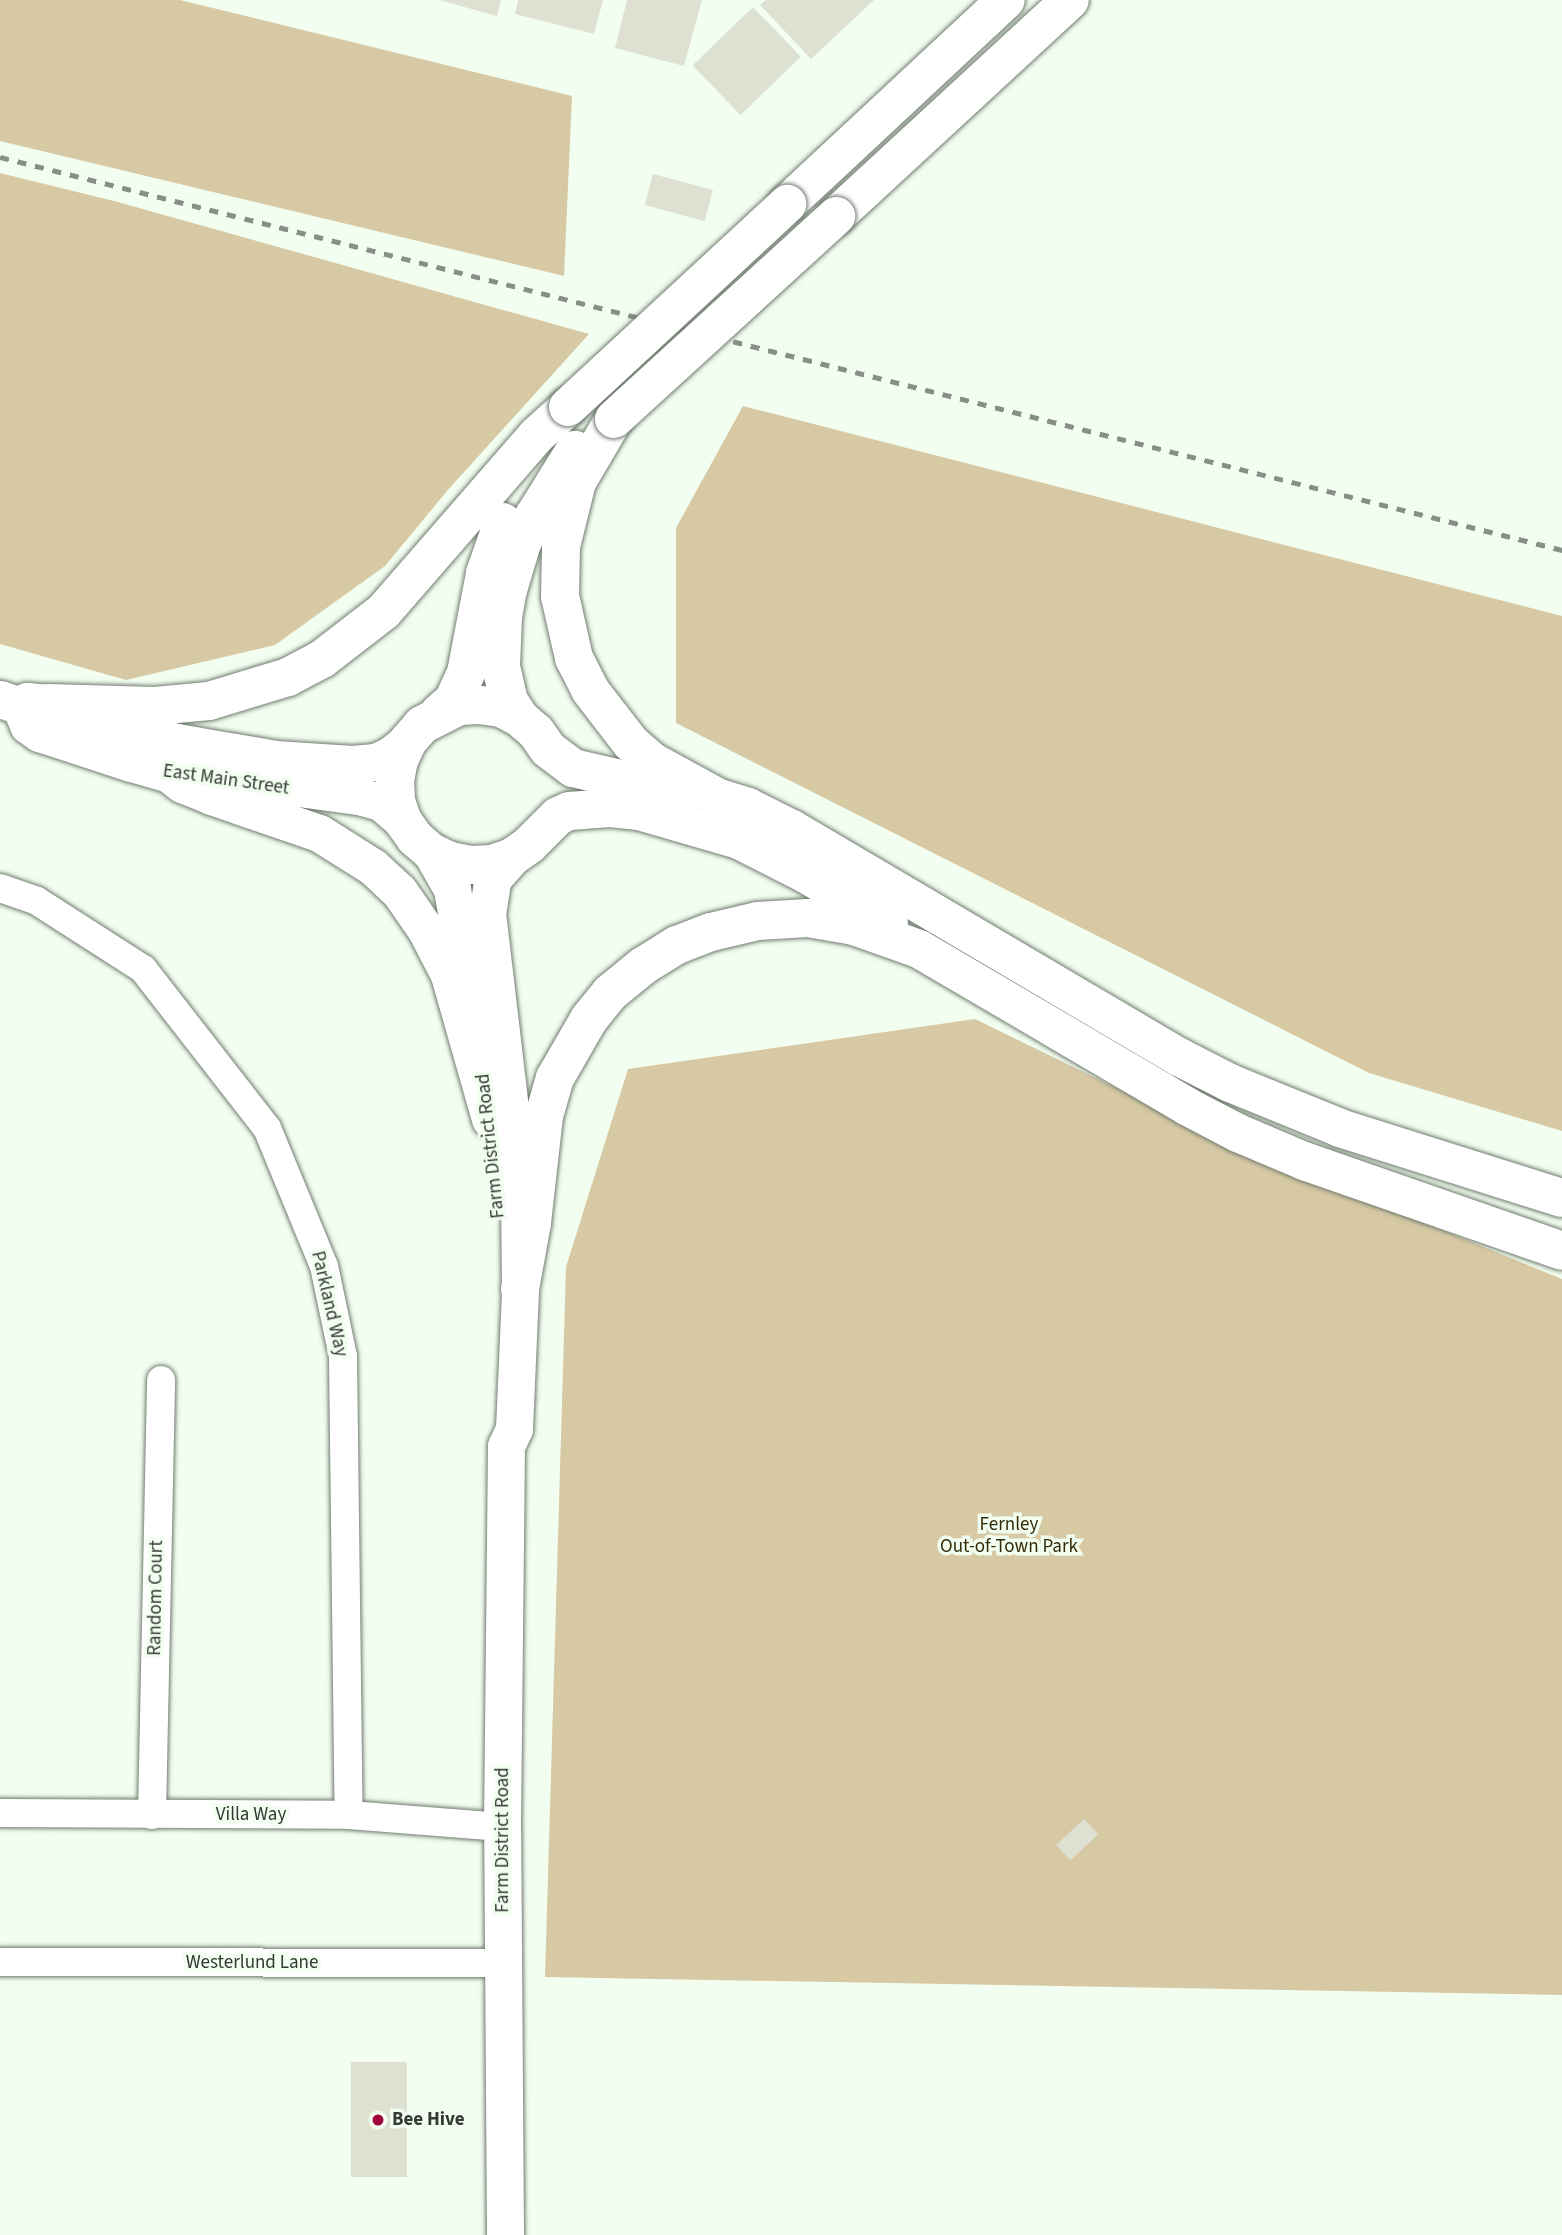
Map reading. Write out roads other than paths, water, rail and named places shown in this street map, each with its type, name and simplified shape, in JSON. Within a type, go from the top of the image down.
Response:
[{"type":"highway","points":[[23,703],[155,706],[209,701],[268,684],[322,659],[384,611],[537,435],[1006,0]]},
{"type":"highway","points":[[520,718],[505,688],[501,643],[508,590],[521,547],[563,466],[579,445],[614,419],[1070,0]]},
{"type":"highway","points":[[568,407],[501,525],[485,573],[466,673],[453,701],[422,725],[408,741],[399,760],[395,780],[396,801],[403,821],[415,838],[431,852],[450,861],[471,865],[492,864],[512,857],[529,845],[543,829],[569,811],[610,807],[639,811],[709,828],[759,849],[806,874],[889,924],[919,949],[1177,1101],[1238,1133],[1404,1197],[1562,1251]]},
{"type":"highway","points":[[614,419],[577,482],[566,520],[559,572],[564,624],[574,658],[590,691],[631,743],[653,762],[719,798]]},
{"type":"highway","points":[[439,713],[459,706],[480,705],[501,709],[520,718],[536,732],[548,749],[555,769],[556,790],[552,810],[543,829]]},
{"type":"highway","points":[[548,749],[573,768],[677,793],[719,798],[748,807],[792,829],[1179,1057],[1230,1083],[1340,1128],[1562,1198]]},
{"type":"highway","points":[[520,1289],[532,1223],[544,1116],[555,1078],[577,1037],[610,993],[643,966],[677,945],[711,932],[758,921],[808,918],[854,926],[919,949]]},
{"type":"highway","points":[[1404,1197],[1562,1231]]},
{"type":"main road","name":"East Main Street","points":[[403,821],[381,803],[358,796],[195,774],[169,774],[39,733],[28,725],[23,703],[177,742],[275,759],[352,764],[375,762],[389,756],[408,741]]},
{"type":"main road","points":[[169,774],[182,784],[211,796],[319,833],[373,867],[399,891],[426,930],[449,975],[490,1119]]},
{"type":"main road","name":"Farm District Road","points":[[431,852],[452,888],[490,1119],[500,1203],[498,1430],[506,1446]]},
{"type":"main road","name":"Farm District Road","points":[[505,2235],[502,1827],[506,1446],[514,1429],[520,1289],[516,1140],[487,927],[489,892],[493,878],[512,857]]},
{"type":"street","name":"Parkland Way","points":[[0,888],[37,901],[143,969],[267,1128],[324,1266],[343,1356],[349,1815]]},
{"type":"street","name":"Random Court","points":[[152,1815],[161,1380]]},
{"type":"street","name":"Villa Way","points":[[0,1813],[349,1815],[502,1827]]},
{"type":"street","name":"Westerlund Lane","points":[[0,1962],[503,1963]]},
{"type":"railway","points":[[0,157],[1562,550]]},
{"type":"place","name":"Bee Hive","points":[[378,2120]]},
{"type":"park label","name":"Fernley Out-of-Town Park","points":[[1009,1536]]}]
